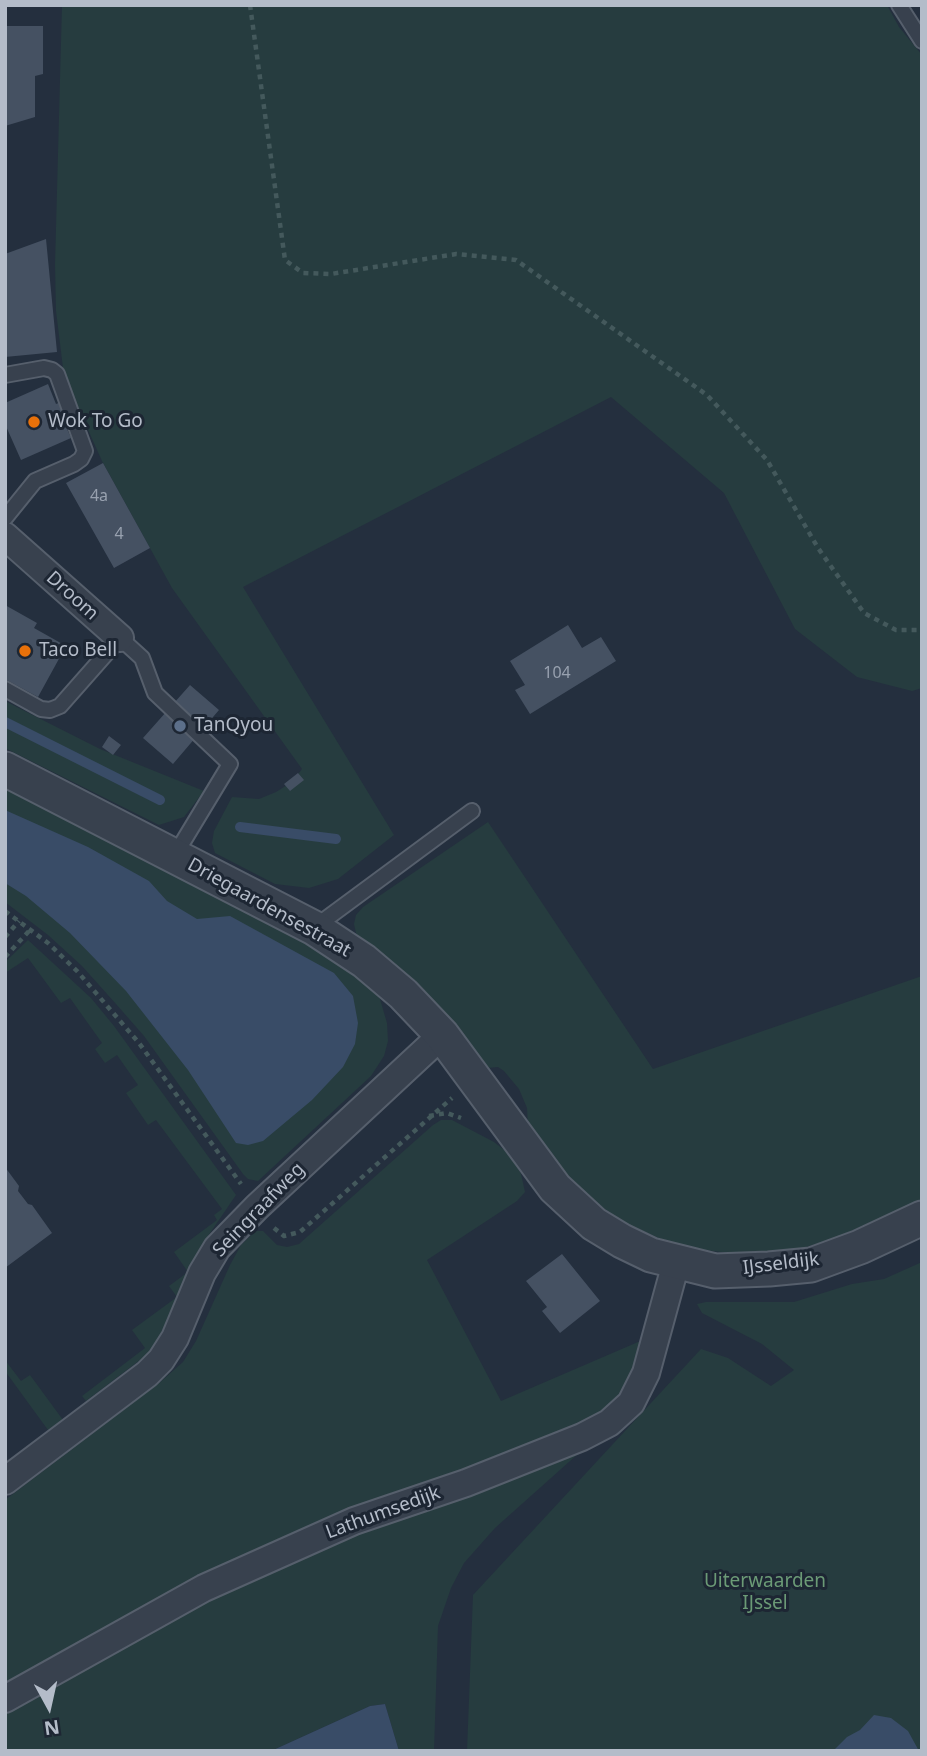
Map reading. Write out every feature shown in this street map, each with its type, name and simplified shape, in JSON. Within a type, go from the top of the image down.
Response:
[{"type":"street","name":"Droom","points":[[5,536],[120,638]]},
{"type":"street","name":"Driegaardensestraat","points":[[5,769],[314,928],[374,969],[403,994],[442,1035],[555,1188],[594,1224],[612,1236],[651,1255],[676,1263]]},
{"type":"street","name":"Seingraafweg","points":[[5,1481],[147,1374],[161,1360],[175,1338],[202,1273],[217,1248],[257,1207],[442,1035]]},
{"type":"street","name":"IJsseldijk","points":[[676,1263],[715,1271],[811,1265],[860,1247],[922,1218]]},
{"type":"street","name":"Lathumsedijk","points":[[5,1699],[204,1588],[354,1521],[466,1483],[582,1437],[609,1423],[631,1403],[646,1373],[676,1263]]},
{"type":"lane","points":[[899,5],[922,41]]},
{"type":"lane","points":[[5,375],[44,368],[57,374],[86,451],[74,464],[35,481],[5,518]]},
{"type":"lane","points":[[5,689],[41,709],[50,710],[60,706],[120,638]]},
{"type":"lane","name":"Droom","points":[[120,638],[142,658],[155,693],[230,764],[175,855]]},
{"type":"lane","points":[[314,928],[472,811]]},
{"type":"path","points":[[250,5],[285,260],[303,273],[331,274],[456,254],[516,260],[707,395],[767,460],[818,548],[864,613],[896,630],[922,630]]},
{"type":"path","points":[[5,911],[77,971],[139,1043],[257,1207],[275,1230],[284,1236],[299,1232],[429,1116]]},
{"type":"path","points":[[5,937],[19,921]]},
{"type":"path","points":[[5,957],[30,930]]},
{"type":"green space","points":[[62,5],[887,5],[899,27],[922,55],[922,688],[912,691],[857,677],[795,629],[724,493],[611,397],[243,587],[394,835],[338,879],[309,888],[275,884],[215,853],[212,843],[214,831],[232,797],[259,799],[292,782],[302,769],[172,588],[102,461],[64,376],[56,311],[55,265]]},
{"type":"green space","points":[[5,701],[100,749],[204,791],[184,817],[159,825],[5,748]]},
{"type":"green space","points":[[5,790],[330,955],[372,988],[380,999],[387,1023],[388,1041],[384,1056],[371,1076],[258,1181],[248,1179],[243,1174],[144,1036],[82,966],[48,935],[5,902]]},
{"type":"green space","points":[[488,822],[653,1069],[922,976],[922,1199],[838,1237],[800,1249],[769,1253],[731,1253],[694,1249],[661,1239],[621,1221],[589,1197],[547,1154],[528,1127],[527,1108],[519,1089],[504,1071],[498,1067],[487,1068],[442,1010],[417,983],[364,943],[356,933],[356,915],[363,907]]},
{"type":"green space","points":[[28,940],[91,998],[114,1026],[236,1195],[208,1236],[168,1326],[156,1345],[86,1401],[82,1396],[145,1348],[132,1330],[177,1297],[169,1286],[188,1272],[174,1252],[217,1220],[214,1215],[222,1209],[156,1120],[148,1125],[126,1093],[138,1085],[117,1055],[105,1063],[95,1049],[102,1043],[70,998],[61,1003],[28,958],[5,973],[5,962]]},
{"type":"green space","points":[[441,1120],[452,1120],[494,1142],[512,1156],[521,1174],[525,1192],[517,1201],[427,1260],[501,1401],[645,1339],[645,1358],[611,1411],[5,1691],[5,1500],[183,1362],[196,1341],[241,1245],[256,1231],[263,1231],[277,1245],[287,1247],[299,1244]]},
{"type":"green space","name":"Uiterwaarden IJssel","points":[[922,1262],[922,1751],[467,1751],[473,1595],[701,1349],[728,1358],[771,1386],[794,1370],[762,1344],[702,1313],[697,1304],[794,1302],[852,1284],[884,1279]]},
{"type":"green space","points":[[5,1360],[21,1381],[30,1375],[63,1420],[48,1430],[5,1371]]},
{"type":"green space","points":[[579,1447],[579,1453],[495,1528],[464,1563],[451,1588],[438,1626],[434,1751],[399,1751],[385,1704],[370,1706],[271,1751],[5,1751],[5,1710],[230,1587],[327,1543]]},
{"type":"water","points":[[5,810],[88,847],[149,881],[167,901],[197,919],[230,916],[334,973],[353,996],[358,1023],[355,1044],[343,1067],[312,1100],[263,1141],[248,1145],[236,1143],[188,1070],[126,991],[70,933],[26,896],[5,883]]},
{"type":"water","points":[[385,1704],[399,1751],[271,1751],[370,1706]]},
{"type":"water","points":[[874,1715],[891,1718],[908,1731],[919,1751],[833,1751]]},
{"type":"building","points":[[5,26],[43,26],[43,74],[35,76],[35,117],[5,126]]},
{"type":"building","points":[[46,239],[57,352],[5,357],[5,254]]},
{"type":"building","points":[[48,384],[56,404],[61,402],[65,413],[61,415],[71,438],[21,460],[5,424],[5,403]]},
{"type":"building","points":[[103,463],[150,548],[114,568],[66,483]]},
{"type":"building","points":[[5,605],[37,623],[34,628],[66,646],[38,697],[5,679]]},
{"type":"building","points":[[568,625],[582,648],[601,637],[616,661],[530,714],[515,690],[525,685],[510,661]]},
{"type":"building","points":[[190,685],[219,710],[173,764],[143,738]]},
{"type":"building","points":[[109,736],[121,745],[113,755],[102,747]]},
{"type":"building","points":[[298,773],[304,780],[290,791],[284,784]]},
{"type":"building","points":[[5,1167],[19,1186],[18,1191],[52,1233],[5,1268]]},
{"type":"building","points":[[562,1254],[600,1301],[560,1333],[542,1311],[547,1307],[526,1281]]},
{"type":"waterway","points":[[5,722],[160,800]]},
{"type":"waterway","points":[[240,827],[336,839]]},
{"type":"place","name":"Wok To Go","points":[[34,422]]},
{"type":"place","name":"Taco Bell","points":[[25,651]]},
{"type":"place","name":"TanQyou","points":[[180,726]]}]
